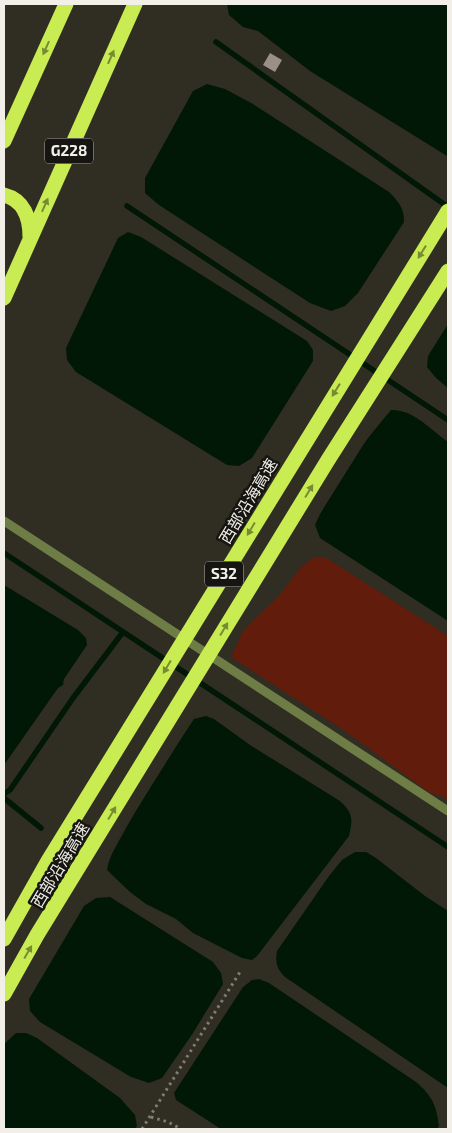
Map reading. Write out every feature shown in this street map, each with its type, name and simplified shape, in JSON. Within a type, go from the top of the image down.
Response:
[{"type":"highway","points":[[4,141],[66,4]]},
{"type":"highway","name":"G228","points":[[4,298],[135,4]]},
{"type":"highway","points":[[4,195],[11,197],[27,213],[30,225],[30,238]]},
{"type":"highway","points":[[436,229],[448,204]]},
{"type":"highway","name":"西部沿海高速","points":[[4,939],[48,861],[448,211]]},
{"type":"highway","name":"西部沿海高速","points":[[4,994],[37,935],[312,485],[448,271]]},
{"type":"lane","points":[[4,521],[448,811]]},
{"type":"path","points":[[142,1129],[240,972]]},
{"type":"path","points":[[151,1117],[168,1122],[181,1129]]},
{"type":"shaded area","points":[[227,4],[448,4],[447,156],[310,71],[258,31],[243,27],[229,15]]},
{"type":"shaded area","points":[[207,84],[225,89],[253,104],[389,192],[400,205],[404,222],[358,293],[345,306],[331,311],[310,303],[159,205],[145,193],[145,178],[193,91]]},
{"type":"shaded area","points":[[128,232],[141,237],[307,341],[313,350],[313,361],[252,458],[239,466],[227,465],[76,372],[67,360],[66,348],[118,238]]},
{"type":"shaded area","points":[[448,324],[448,388],[427,367],[428,356]]},
{"type":"shaded area","points":[[391,410],[407,413],[428,426],[448,442],[448,621],[320,538],[315,525],[322,509],[349,464]]},
{"type":"shaded area","points":[[325,557],[448,636],[448,800],[430,793],[345,731],[231,657],[243,631],[278,597],[301,567],[313,558]]},
{"type":"shaded area","points":[[4,585],[78,630],[86,638],[87,645],[64,679],[63,685],[58,688],[4,765]]},
{"type":"shaded area","points":[[206,716],[214,719],[250,745],[340,801],[351,817],[349,836],[252,960],[242,958],[193,933],[176,919],[146,904],[107,870],[115,849],[167,760],[194,719]]},
{"type":"shaded area","points":[[355,852],[366,852],[376,858],[425,896],[448,911],[448,1088],[285,977],[277,966],[277,951],[329,876],[342,860]]},
{"type":"shaded area","points":[[110,897],[213,962],[221,973],[223,984],[193,1033],[162,1078],[149,1083],[131,1077],[40,1022],[30,1011],[29,999],[84,906],[96,898]]},
{"type":"shaded area","points":[[259,979],[269,983],[416,1082],[426,1092],[435,1106],[439,1126],[437,1129],[221,1129],[176,1100],[174,1093],[243,987],[252,980]]},
{"type":"shaded area","points":[[16,1033],[26,1033],[37,1038],[120,1098],[135,1115],[137,1126],[135,1129],[4,1129],[4,1044]]},
{"type":"pier","points":[[375,426],[313,525],[324,498]]},
{"type":"pier","points":[[195,716],[107,857],[141,796]]},
{"type":"building","points":[[270,53],[282,60],[275,72],[263,65]]},
{"type":"waterway","points":[[216,42],[448,207]]},
{"type":"waterway","points":[[127,206],[448,420]]},
{"type":"waterway","points":[[4,553],[448,847]]},
{"type":"waterway","points":[[4,794],[10,790],[73,698],[123,632]]},
{"type":"waterway","points":[[4,798],[41,828]]}]
